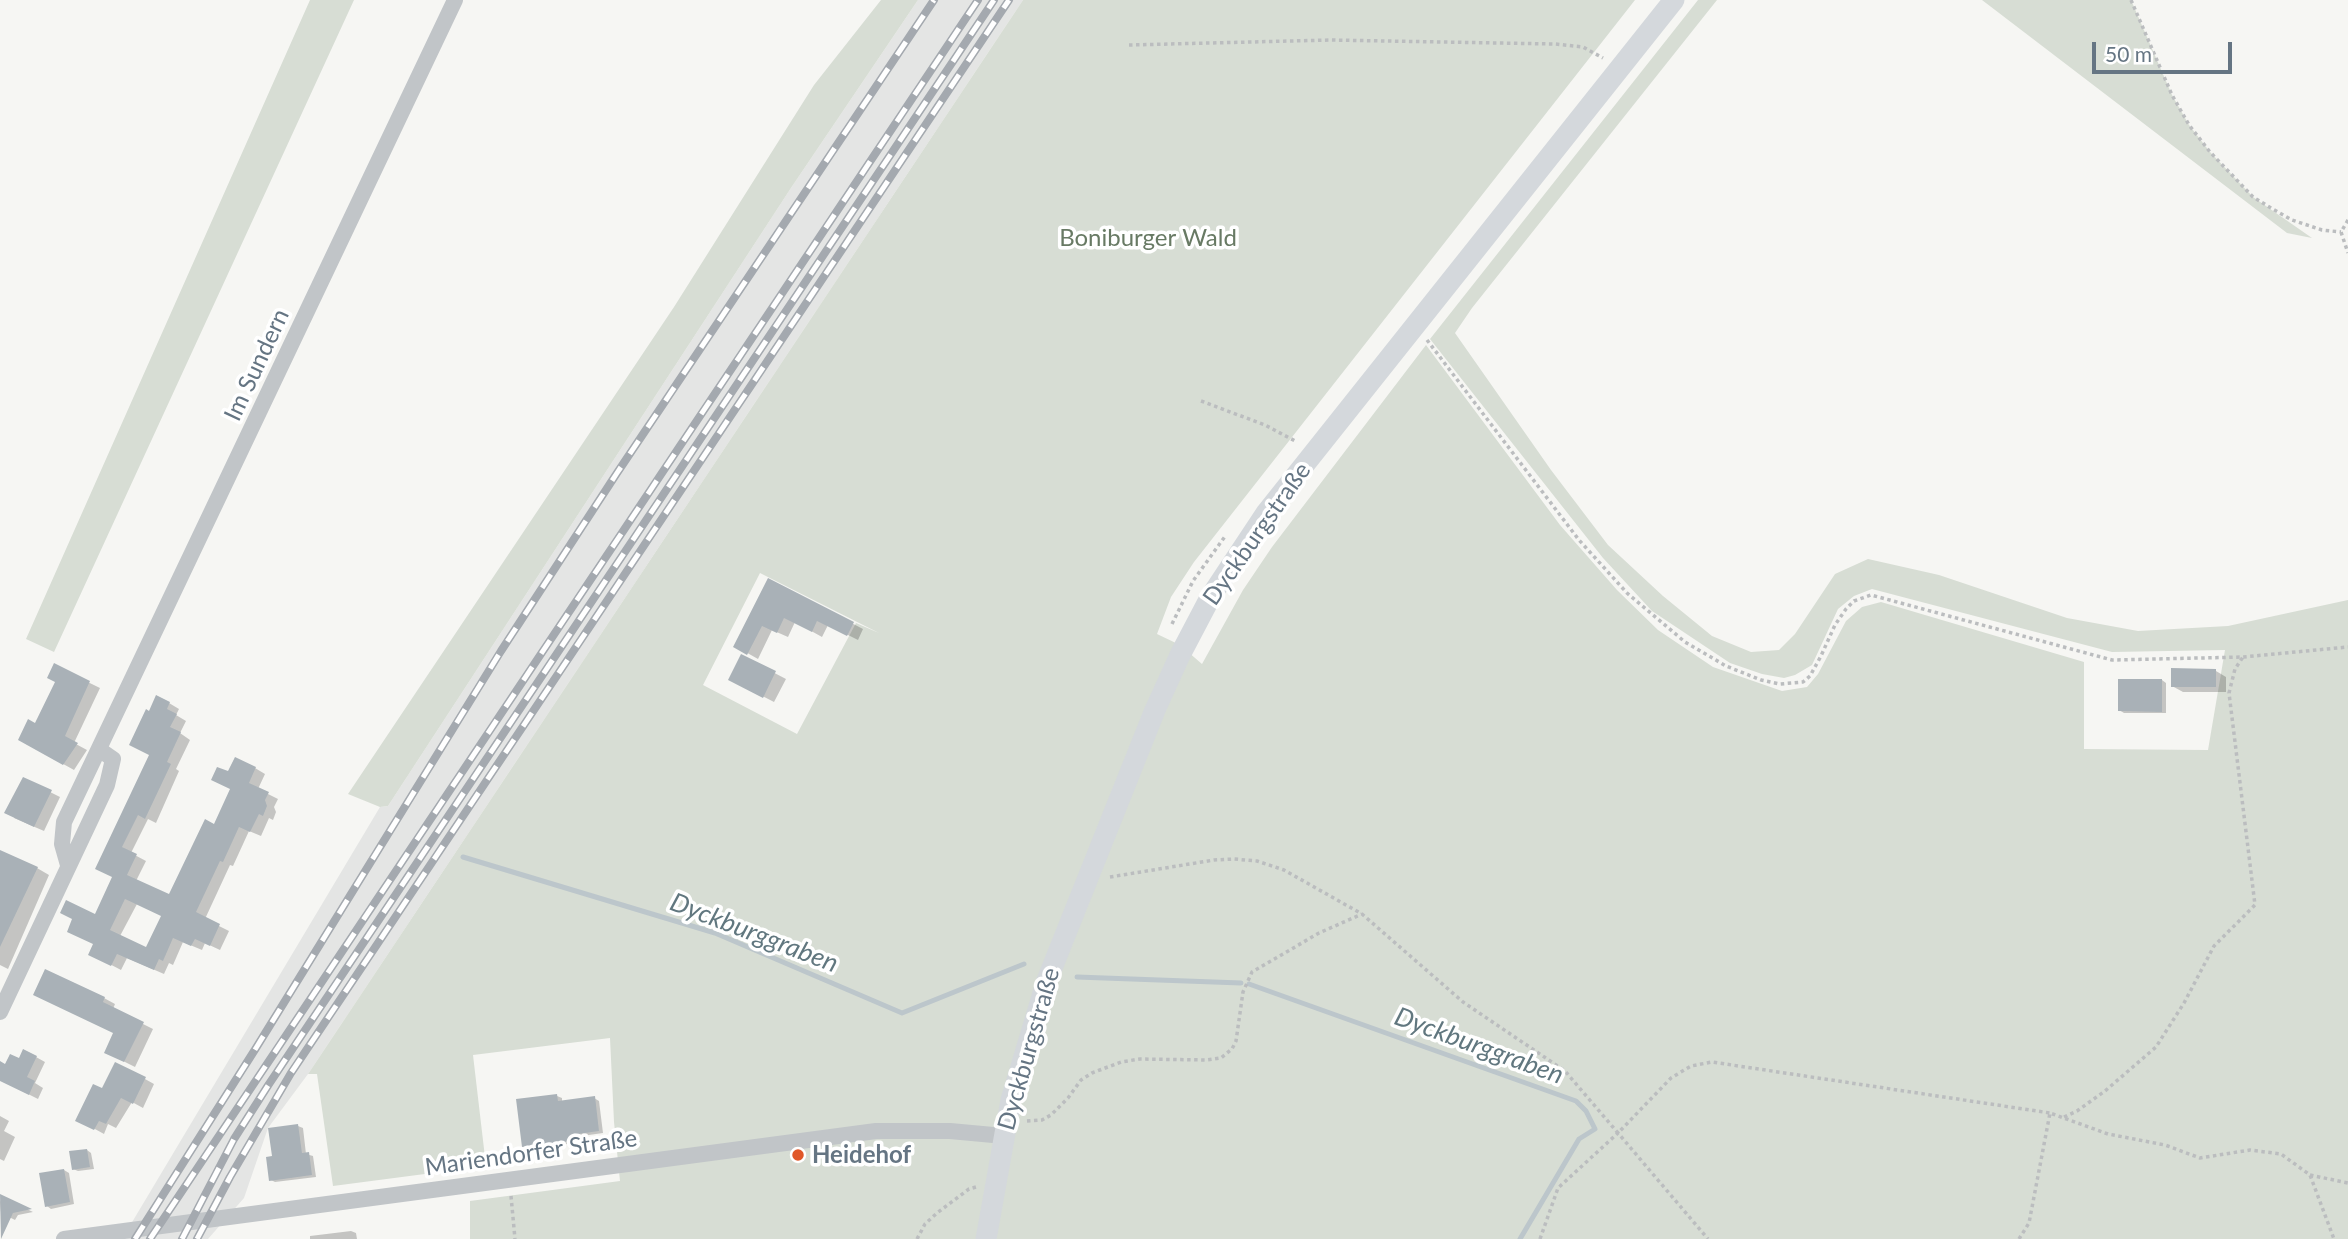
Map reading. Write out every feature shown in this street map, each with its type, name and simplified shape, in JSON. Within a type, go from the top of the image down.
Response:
[{"type":"street","name":"Im Sundern","points":[[68,865],[62,844],[64,822],[455,0]]},
{"type":"street","name":"Dyckburgstraße","points":[[986,1239],[1011,1100],[1027,1041],[1061,940],[1170,675],[1211,596],[1266,513],[1674,0]]},
{"type":"street","points":[[0,1012],[107,785],[113,759],[100,750]]},
{"type":"street","name":"Mariendorfer Straße","points":[[64,1239],[876,1131],[950,1130],[1004,1136]]},
{"type":"path","points":[[2131,0],[2172,95],[2189,125],[2210,152],[2253,197],[2271,208],[2292,220],[2322,230],[2341,232]]},
{"type":"path","points":[[1129,45],[1356,40],[1555,44],[1583,47],[1605,60]]},
{"type":"path","points":[[2348,220],[2341,232],[2348,253]]},
{"type":"path","points":[[1423,335],[1578,540],[1628,593],[1685,642],[1726,666],[1761,681],[1780,684],[1803,682],[1810,676],[1835,625],[1846,609],[1854,601],[1871,595],[2112,660],[2243,657],[2348,647]]},
{"type":"path","points":[[1201,401],[1265,425],[1299,444]]},
{"type":"path","points":[[2064,1117],[2105,1091],[2156,1047],[2184,1003],[2214,946],[2255,905],[2229,693],[2235,669],[2243,657]]},
{"type":"path","points":[[1101,879],[1214,860],[1258,862],[1284,870],[1362,914],[1463,1002],[1565,1070],[1708,1239]]},
{"type":"path","points":[[1021,1120],[1042,1120],[1051,1115],[1060,1108],[1081,1080],[1091,1073],[1121,1062],[1140,1059],[1221,1058],[1232,1049],[1236,1041],[1245,982],[1252,972],[1319,933],[1362,914]]},
{"type":"path","points":[[1540,1239],[1558,1188],[1618,1133],[1671,1078],[1691,1066],[1712,1062],[2050,1113],[2108,1134],[2165,1145],[2200,1158],[2250,1150],[2281,1154],[2310,1175],[2348,1183]]},
{"type":"path","points":[[2019,1239],[2029,1223],[2050,1113]]},
{"type":"path","points":[[2310,1175],[2334,1239]]},
{"type":"path","points":[[510,1179],[515,1239]]},
{"type":"path","points":[[917,1239],[925,1224],[937,1213],[969,1189],[976,1187]]},
{"type":"shaded area","points":[[918,0],[1023,0],[308,1074],[268,1128],[244,1198],[208,1239],[122,1239],[380,807],[388,806],[791,188]]},
{"type":"green space","points":[[310,0],[354,0],[54,652],[26,639]]},
{"type":"green space","points":[[881,0],[918,0],[791,188],[388,806],[380,807],[348,794],[674,307],[814,85]]},
{"type":"green space","name":"Boniburger Wald","points":[[1023,0],[1635,0],[1194,562],[1171,597],[1157,634],[1180,645],[1202,664],[1243,590],[1272,547],[1426,345],[1560,525],[1617,590],[1658,630],[1713,667],[1782,691],[1807,687],[1818,674],[1846,621],[1862,607],[1881,602],[2084,662],[2084,749],[2208,750],[2225,650],[2112,652],[1872,589],[1854,596],[1838,609],[1812,665],[1795,675],[1784,678],[1762,674],[1730,663],[1652,611],[1603,558],[1430,339],[1698,0],[1717,0],[1455,333],[1551,470],[1608,545],[1663,596],[1712,636],[1751,652],[1779,650],[1795,634],[1835,574],[1868,559],[1939,575],[2067,618],[2138,631],[2228,626],[2348,600],[2348,1239],[470,1239],[470,1201],[620,1181],[610,1038],[473,1055],[486,1166],[333,1186],[317,1074],[308,1074]],"holes":[[[760,573],[879,633],[856,623],[797,734],[703,685]]]},
{"type":"green space","points":[[1982,0],[2131,0],[2172,95],[2189,125],[2210,152],[2253,197],[2312,238],[2287,233]]},
{"type":"building","points":[[768,578],[854,622],[847,636],[817,621],[812,632],[784,618],[777,633],[762,626],[747,655],[733,647]]},
{"type":"building","points":[[741,654],[776,671],[763,698],[728,680]]},
{"type":"building","points":[[54,663],[90,681],[65,736],[78,743],[63,765],[18,740],[28,719],[35,723],[55,682],[47,678]]},
{"type":"building","points":[[2171,668],[2216,669],[2216,687],[2171,687]]},
{"type":"building","points":[[2118,679],[2162,679],[2162,712],[2118,711]]},
{"type":"building","points":[[156,695],[170,702],[167,709],[177,714],[170,727],[181,732],[167,762],[171,764],[145,819],[138,815],[122,847],[137,854],[127,875],[169,894],[205,819],[214,824],[230,789],[211,780],[217,767],[228,771],[235,757],[256,767],[249,783],[269,792],[263,816],[259,814],[250,832],[239,827],[196,912],[220,924],[210,946],[195,939],[191,946],[173,938],[163,961],[159,959],[154,970],[117,954],[111,966],[88,955],[93,944],[67,932],[72,919],[60,913],[66,900],[95,914],[112,877],[95,869],[149,755],[129,745],[146,709],[149,711]],"holes":[[[125,899],[161,916],[146,947],[110,930]]]},
{"type":"building","points":[[23,777],[52,790],[34,827],[4,813]]},
{"type":"building","points":[[0,850],[38,867],[0,947]]},
{"type":"building","points":[[45,969],[105,997],[103,1002],[144,1022],[124,1062],[104,1053],[113,1033],[33,995]]},
{"type":"building","points":[[23,1049],[37,1056],[27,1077],[35,1081],[29,1095],[0,1081],[0,1061],[5,1064],[10,1054],[19,1058]]},
{"type":"building","points":[[115,1062],[146,1077],[133,1104],[121,1098],[106,1124],[99,1121],[94,1130],[75,1121],[93,1084],[102,1088]]},
{"type":"building","points":[[557,1094],[558,1101],[595,1096],[599,1131],[571,1135],[571,1141],[522,1147],[516,1099]]},
{"type":"building","points":[[298,1124],[302,1153],[309,1152],[312,1175],[269,1181],[266,1157],[272,1156],[268,1128]]},
{"type":"building","points":[[87,1149],[90,1167],[72,1170],[69,1151]]},
{"type":"building","points":[[64,1169],[70,1202],[45,1207],[39,1173]]},
{"type":"building","points":[[0,1194],[32,1209],[13,1213],[1,1239]]},
{"type":"waterway","name":"Dyckburggraben","points":[[463,857],[715,933],[902,1013],[1024,964]]},
{"type":"waterway","name":"Dyckburggraben","points":[[1077,977],[1241,983]]},
{"type":"waterway","name":"Dyckburggraben","points":[[1249,984],[1576,1101],[1586,1111],[1595,1129],[1579,1139],[1520,1239]]},
{"type":"railway","points":[[135,1239],[501,651],[934,0]]},
{"type":"railway","points":[[150,1239],[978,0]]},
{"type":"railway","points":[[182,1239],[234,1139],[269,1084],[994,0]]},
{"type":"railway","points":[[197,1239],[291,1073],[1009,0]]},
{"type":"place","name":"Heidehof","points":[[798,1155]]}]
